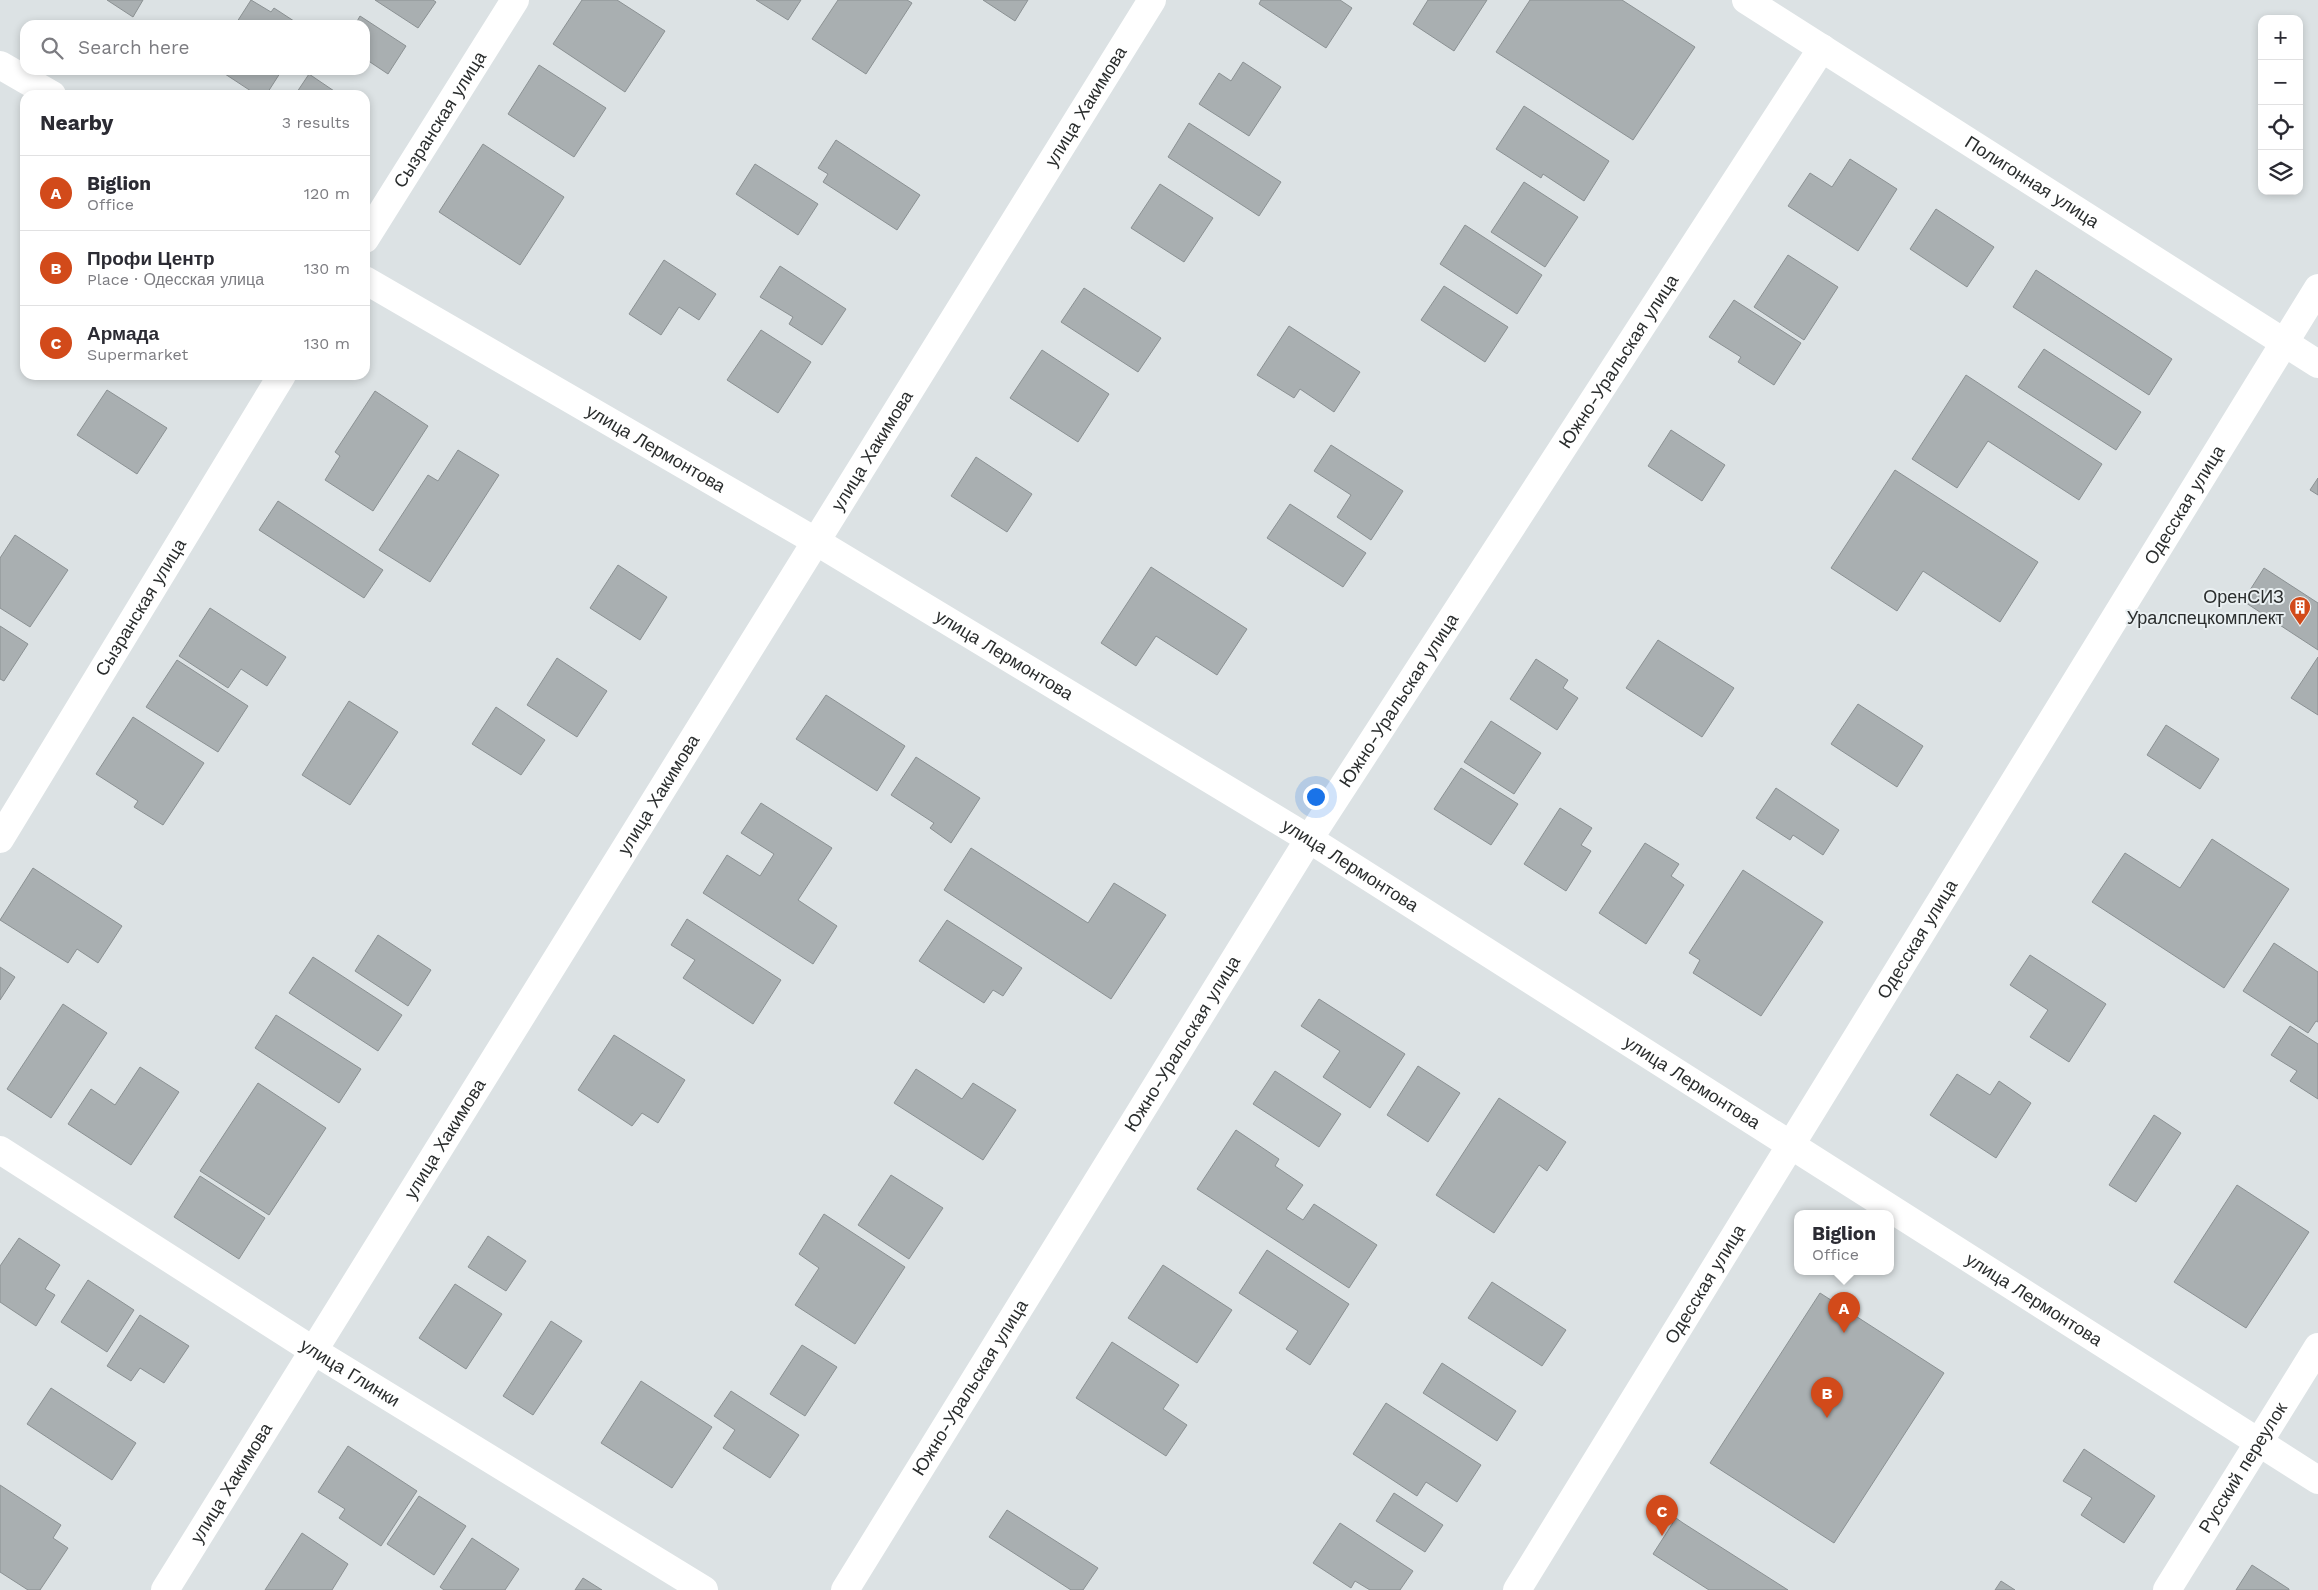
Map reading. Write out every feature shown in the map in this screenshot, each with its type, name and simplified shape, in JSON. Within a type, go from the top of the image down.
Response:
[{"type":"street","name":"Сызранская улица","points":[[370,231],[514,0]]},
{"type":"street","name":"улица Хакимова","points":[[165,1590],[1152,0]]},
{"type":"street","name":"Полигонная улица","points":[[1746,0],[2318,364]]},
{"type":"street","name":"Южно-Уральская улица","points":[[845,1590],[1309,839],[1822,48]]},
{"type":"street","points":[[0,65],[43,90]]},
{"type":"street","name":"улица Лермонтова","points":[[370,283],[817,542],[1309,839],[2318,1480]]},
{"type":"street","name":"Одесская улица","points":[[1517,1590],[2318,288]]},
{"type":"street","name":"Сызранская улица","points":[[0,839],[279,380]]},
{"type":"street","name":"улица Глинки","points":[[0,1150],[314,1350],[704,1590]]},
{"type":"street","name":"Русский переулок","points":[[2167,1590],[2318,1347]]},
{"type":"building","points":[[107,0],[143,0],[133,17]]},
{"type":"building","points":[[251,0],[271,12],[274,8],[292,20],[238,20]]},
{"type":"building","points":[[375,0],[433,0],[436,2],[418,28]]},
{"type":"building","points":[[582,0],[617,0],[665,31],[625,92],[553,44]]},
{"type":"building","points":[[756,0],[801,0],[788,20]]},
{"type":"building","points":[[838,0],[907,0],[912,3],[866,74],[812,39]]},
{"type":"building","points":[[983,0],[1028,0],[1015,21]]},
{"type":"building","points":[[1261,0],[1340,0],[1352,8],[1326,48],[1259,4]]},
{"type":"building","points":[[1428,0],[1487,0],[1454,51],[1413,24]]},
{"type":"building","points":[[1530,0],[1622,0],[1695,47],[1633,140],[1496,52]]},
{"type":"building","points":[[360,16],[366,20],[358,20]]},
{"type":"building","points":[[370,23],[406,46],[388,74],[370,62]]},
{"type":"building","points":[[1243,62],[1281,87],[1249,136],[1199,104],[1219,73],[1231,81]]},
{"type":"building","points":[[539,65],[606,108],[574,157],[508,114]]},
{"type":"building","points":[[227,75],[279,75],[269,90],[249,90]]},
{"type":"building","points":[[308,75],[310,75],[333,90],[298,90]]},
{"type":"building","points":[[1524,106],[1609,161],[1584,201],[1543,174],[1541,178],[1496,149]]},
{"type":"building","points":[[1189,123],[1281,182],[1259,216],[1168,157]]},
{"type":"building","points":[[836,140],[920,195],[897,230],[823,182],[828,174],[818,168]]},
{"type":"building","points":[[483,144],[564,197],[520,265],[439,212]]},
{"type":"building","points":[[1850,159],[1897,189],[1858,251],[1788,206],[1810,173],[1832,187]]},
{"type":"building","points":[[755,164],[818,204],[798,235],[736,194]]},
{"type":"building","points":[[1524,182],[1578,217],[1545,267],[1491,232]]},
{"type":"building","points":[[1160,184],[1213,218],[1184,262],[1131,228]]},
{"type":"building","points":[[1936,209],[1994,247],[1967,287],[1910,249]]},
{"type":"building","points":[[1465,225],[1542,275],[1517,314],[1440,264]]},
{"type":"building","points":[[1788,255],[1838,287],[1804,340],[1754,307]]},
{"type":"building","points":[[664,260],[716,294],[699,320],[679,307],[661,335],[629,314]]},
{"type":"building","points":[[780,266],[846,309],[822,345],[789,324],[793,317],[760,297]]},
{"type":"building","points":[[2036,270],[2172,359],[2149,395],[2013,307]]},
{"type":"building","points":[[1444,286],[1508,327],[1485,362],[1421,320]]},
{"type":"building","points":[[1084,288],[1161,338],[1138,372],[1061,322]]},
{"type":"building","points":[[1734,300],[1801,343],[1774,385],[1738,362],[1741,357],[1709,337]]},
{"type":"building","points":[[1289,326],[1360,372],[1334,412],[1300,389],[1294,398],[1257,375]]},
{"type":"building","points":[[761,330],[811,362],[778,413],[727,380]]},
{"type":"building","points":[[2044,349],[2141,412],[2116,450],[2018,387]]},
{"type":"building","points":[[1042,350],[1109,394],[1078,442],[1010,398]]},
{"type":"building","points":[[1966,375],[2102,464],[2079,500],[1988,441],[1957,488],[1912,459]]},
{"type":"building","points":[[107,390],[167,428],[137,474],[77,435]]},
{"type":"building","points":[[375,391],[428,426],[373,511],[325,480],[340,456],[335,452]]},
{"type":"building","points":[[1671,430],[1725,465],[1702,501],[1648,466]]},
{"type":"building","points":[[1331,445],[1403,491],[1371,540],[1337,517],[1351,495],[1314,471]]},
{"type":"building","points":[[458,450],[499,475],[430,582],[379,550],[428,475],[438,481]]},
{"type":"building","points":[[976,457],[1032,494],[1007,532],[951,496]]},
{"type":"building","points":[[1895,470],[2038,562],[2000,622],[1923,571],[1897,611],[1831,568]]},
{"type":"building","points":[[2318,478],[2318,495],[2310,490]]},
{"type":"building","points":[[278,501],[383,570],[364,598],[259,530]]},
{"type":"building","points":[[1290,504],[1366,553],[1343,587],[1267,538]]},
{"type":"building","points":[[15,535],[68,570],[30,627],[0,608],[0,558]]},
{"type":"building","points":[[618,565],[667,597],[640,640],[590,608]]},
{"type":"building","points":[[1151,567],[1247,629],[1217,675],[1156,636],[1136,666],[1101,643]]},
{"type":"building","name":"ОренСИЗ Уралспецкомплект","points":[[2264,568],[2318,603],[2318,650],[2243,601]]},
{"type":"building","points":[[210,608],[286,657],[267,686],[241,669],[228,688],[179,656]]},
{"type":"building","points":[[0,626],[28,644],[4,681],[0,679]]},
{"type":"building","points":[[1658,640],[1734,688],[1702,737],[1626,688]]},
{"type":"building","name":"ОренСИЗ Уралспецкомплект","points":[[2318,657],[2318,715],[2291,698]]},
{"type":"building","points":[[557,658],[607,691],[577,737],[527,705]]},
{"type":"building","points":[[1536,659],[1568,680],[1563,688],[1578,698],[1557,730],[1510,699]]},
{"type":"building","points":[[177,660],[248,706],[218,752],[146,707]]},
{"type":"building","points":[[826,695],[905,746],[877,791],[796,739]]},
{"type":"building","points":[[349,701],[398,732],[350,805],[302,775]]},
{"type":"building","points":[[1858,704],[1923,746],[1897,787],[1831,744]]},
{"type":"building","points":[[496,707],[545,740],[521,775],[472,744]]},
{"type":"building","points":[[133,717],[204,763],[163,825],[134,807],[138,801],[96,774]]},
{"type":"building","points":[[1491,721],[1541,753],[1514,794],[1464,762]]},
{"type":"building","points":[[2166,725],[2219,759],[2200,789],[2147,755]]},
{"type":"building","points":[[916,757],[980,798],[951,843],[930,828],[934,823],[891,795]]},
{"type":"building","points":[[1461,768],[1518,804],[1491,845],[1434,809]]},
{"type":"building","points":[[1776,788],[1839,830],[1823,855],[1793,835],[1790,840],[1756,818]]},
{"type":"building","points":[[761,803],[832,848],[798,900],[837,926],[813,964],[703,893],[727,855],[760,876],[774,854],[741,833]]},
{"type":"building","points":[[1560,808],[1592,828],[1581,845],[1591,851],[1566,891],[1524,864]]},
{"type":"building","points":[[2212,839],[2289,889],[2224,988],[2092,902],[2125,853],[2180,888]]},
{"type":"building","points":[[1645,843],[1679,864],[1671,876],[1684,885],[1646,944],[1599,913]]},
{"type":"building","points":[[971,848],[1088,923],[1114,883],[1166,915],[1111,999],[944,890]]},
{"type":"building","points":[[33,868],[122,926],[98,963],[77,949],[68,963],[0,920]]},
{"type":"building","points":[[1743,870],[1823,922],[1761,1016],[1693,973],[1700,960],[1689,953]]},
{"type":"building","points":[[687,919],[781,980],[753,1024],[683,978],[695,960],[671,945]]},
{"type":"building","points":[[947,920],[1022,968],[1003,996],[993,990],[984,1003],[919,961]]},
{"type":"building","points":[[378,935],[431,970],[408,1006],[355,971]]},
{"type":"building","points":[[2274,943],[2318,972],[2318,1022],[2316,1021],[2308,1033],[2243,991]]},
{"type":"building","points":[[2030,955],[2106,1004],[2069,1062],[2030,1037],[2048,1010],[2010,985]]},
{"type":"building","points":[[313,957],[402,1015],[378,1051],[289,993]]},
{"type":"building","points":[[0,967],[15,977],[0,1000]]},
{"type":"building","points":[[1319,999],[1405,1054],[1370,1108],[1323,1077],[1340,1051],[1301,1026]]},
{"type":"building","points":[[63,1004],[107,1033],[51,1118],[7,1089]]},
{"type":"building","points":[[276,1015],[361,1069],[339,1103],[255,1048]]},
{"type":"building","points":[[2290,1026],[2318,1044],[2318,1099],[2290,1081],[2297,1071],[2271,1055]]},
{"type":"building","points":[[614,1035],[685,1080],[658,1123],[642,1113],[632,1126],[578,1090]]},
{"type":"building","points":[[1418,1066],[1460,1093],[1428,1142],[1387,1115]]},
{"type":"building","points":[[140,1067],[179,1092],[131,1165],[68,1124],[91,1089],[115,1105]]},
{"type":"building","points":[[916,1069],[962,1099],[973,1083],[1016,1110],[983,1160],[894,1103]]},
{"type":"building","points":[[1275,1071],[1341,1114],[1319,1147],[1253,1104]]},
{"type":"building","points":[[1957,1074],[1990,1095],[1999,1081],[2031,1103],[1996,1158],[1930,1115]]},
{"type":"building","points":[[258,1083],[326,1128],[269,1215],[200,1171]]},
{"type":"building","points":[[1499,1098],[1566,1142],[1547,1171],[1539,1165],[1494,1233],[1436,1195]]},
{"type":"building","points":[[2154,1115],[2181,1133],[2136,1202],[2109,1185]]},
{"type":"building","points":[[1236,1130],[1279,1159],[1275,1166],[1303,1185],[1286,1209],[1303,1220],[1314,1204],[1377,1245],[1349,1288],[1197,1189]]},
{"type":"building","points":[[891,1175],[943,1208],[909,1259],[858,1225]]},
{"type":"building","points":[[200,1176],[265,1218],[239,1259],[174,1217]]},
{"type":"building","points":[[2237,1185],[2309,1232],[2246,1328],[2174,1282]]},
{"type":"building","points":[[824,1214],[905,1267],[855,1344],[795,1305],[819,1268],[799,1254]]},
{"type":"building","points":[[488,1236],[526,1261],[506,1291],[468,1267]]},
{"type":"building","points":[[19,1238],[60,1265],[45,1289],[55,1295],[36,1326],[0,1302],[0,1266]]},
{"type":"building","points":[[1267,1250],[1349,1304],[1310,1365],[1286,1349],[1298,1331],[1239,1293]]},
{"type":"building","points":[[1163,1265],[1232,1310],[1197,1363],[1128,1318]]},
{"type":"building","points":[[88,1280],[134,1310],[107,1352],[61,1322]]},
{"type":"building","points":[[1492,1282],[1566,1330],[1542,1366],[1468,1318]]},
{"type":"building","points":[[455,1284],[502,1314],[466,1369],[419,1338]]},
{"type":"building","points":[[1820,1293],[1944,1373],[1834,1543],[1710,1463]]},
{"type":"building","points":[[140,1315],[189,1346],[164,1383],[140,1368],[131,1381],[107,1366]]},
{"type":"building","points":[[551,1321],[582,1341],[533,1415],[503,1396]]},
{"type":"building","points":[[1112,1342],[1179,1385],[1163,1409],[1187,1425],[1166,1456],[1076,1398]]},
{"type":"building","points":[[802,1345],[837,1367],[805,1416],[770,1394]]},
{"type":"building","points":[[1442,1363],[1516,1411],[1497,1441],[1423,1393]]},
{"type":"building","points":[[641,1381],[712,1427],[672,1488],[601,1443]]},
{"type":"building","points":[[51,1388],[136,1443],[112,1480],[27,1424]]},
{"type":"building","points":[[731,1391],[799,1435],[770,1478],[723,1448],[735,1430],[714,1416]]},
{"type":"building","points":[[1386,1403],[1481,1465],[1457,1502],[1426,1482],[1417,1496],[1353,1454]]},
{"type":"building","points":[[348,1446],[417,1491],[381,1546],[339,1518],[345,1509],[318,1492]]},
{"type":"building","points":[[2084,1449],[2155,1496],[2124,1543],[2081,1515],[2092,1498],[2063,1481]]},
{"type":"building","points":[[0,1485],[61,1525],[53,1538],[68,1548],[40,1590],[28,1590],[0,1572]]},
{"type":"building","points":[[1394,1493],[1443,1525],[1425,1552],[1376,1521]]},
{"type":"building","points":[[419,1496],[466,1526],[434,1575],[387,1544]]},
{"type":"building","points":[[1007,1510],[1098,1568],[1083,1590],[1071,1590],[989,1537]]},
{"type":"building","points":[[1676,1518],[1788,1590],[1709,1590],[1653,1554]]},
{"type":"building","points":[[1340,1523],[1413,1571],[1400,1590],[1370,1590],[1355,1581],[1351,1588],[1313,1563]]},
{"type":"building","points":[[302,1533],[348,1564],[332,1590],[265,1590]]},
{"type":"building","points":[[472,1538],[519,1569],[505,1590],[444,1590],[440,1587]]},
{"type":"building","points":[[2252,1565],[2289,1589],[2289,1590],[2236,1590]]},
{"type":"building","points":[[583,1578],[602,1590],[575,1590]]},
{"type":"building","points":[[2001,1581],[2015,1590],[1995,1590]]},
{"type":"place","name":"ОренСИЗ Уралспецкомплект","points":[[2300,626]]},
{"type":"place","name":"Biglion","points":[[1844,1333]]},
{"type":"place","name":"Профи Центр","points":[[1827,1418]]},
{"type":"place","name":"Армада","points":[[1662,1536]]}]
